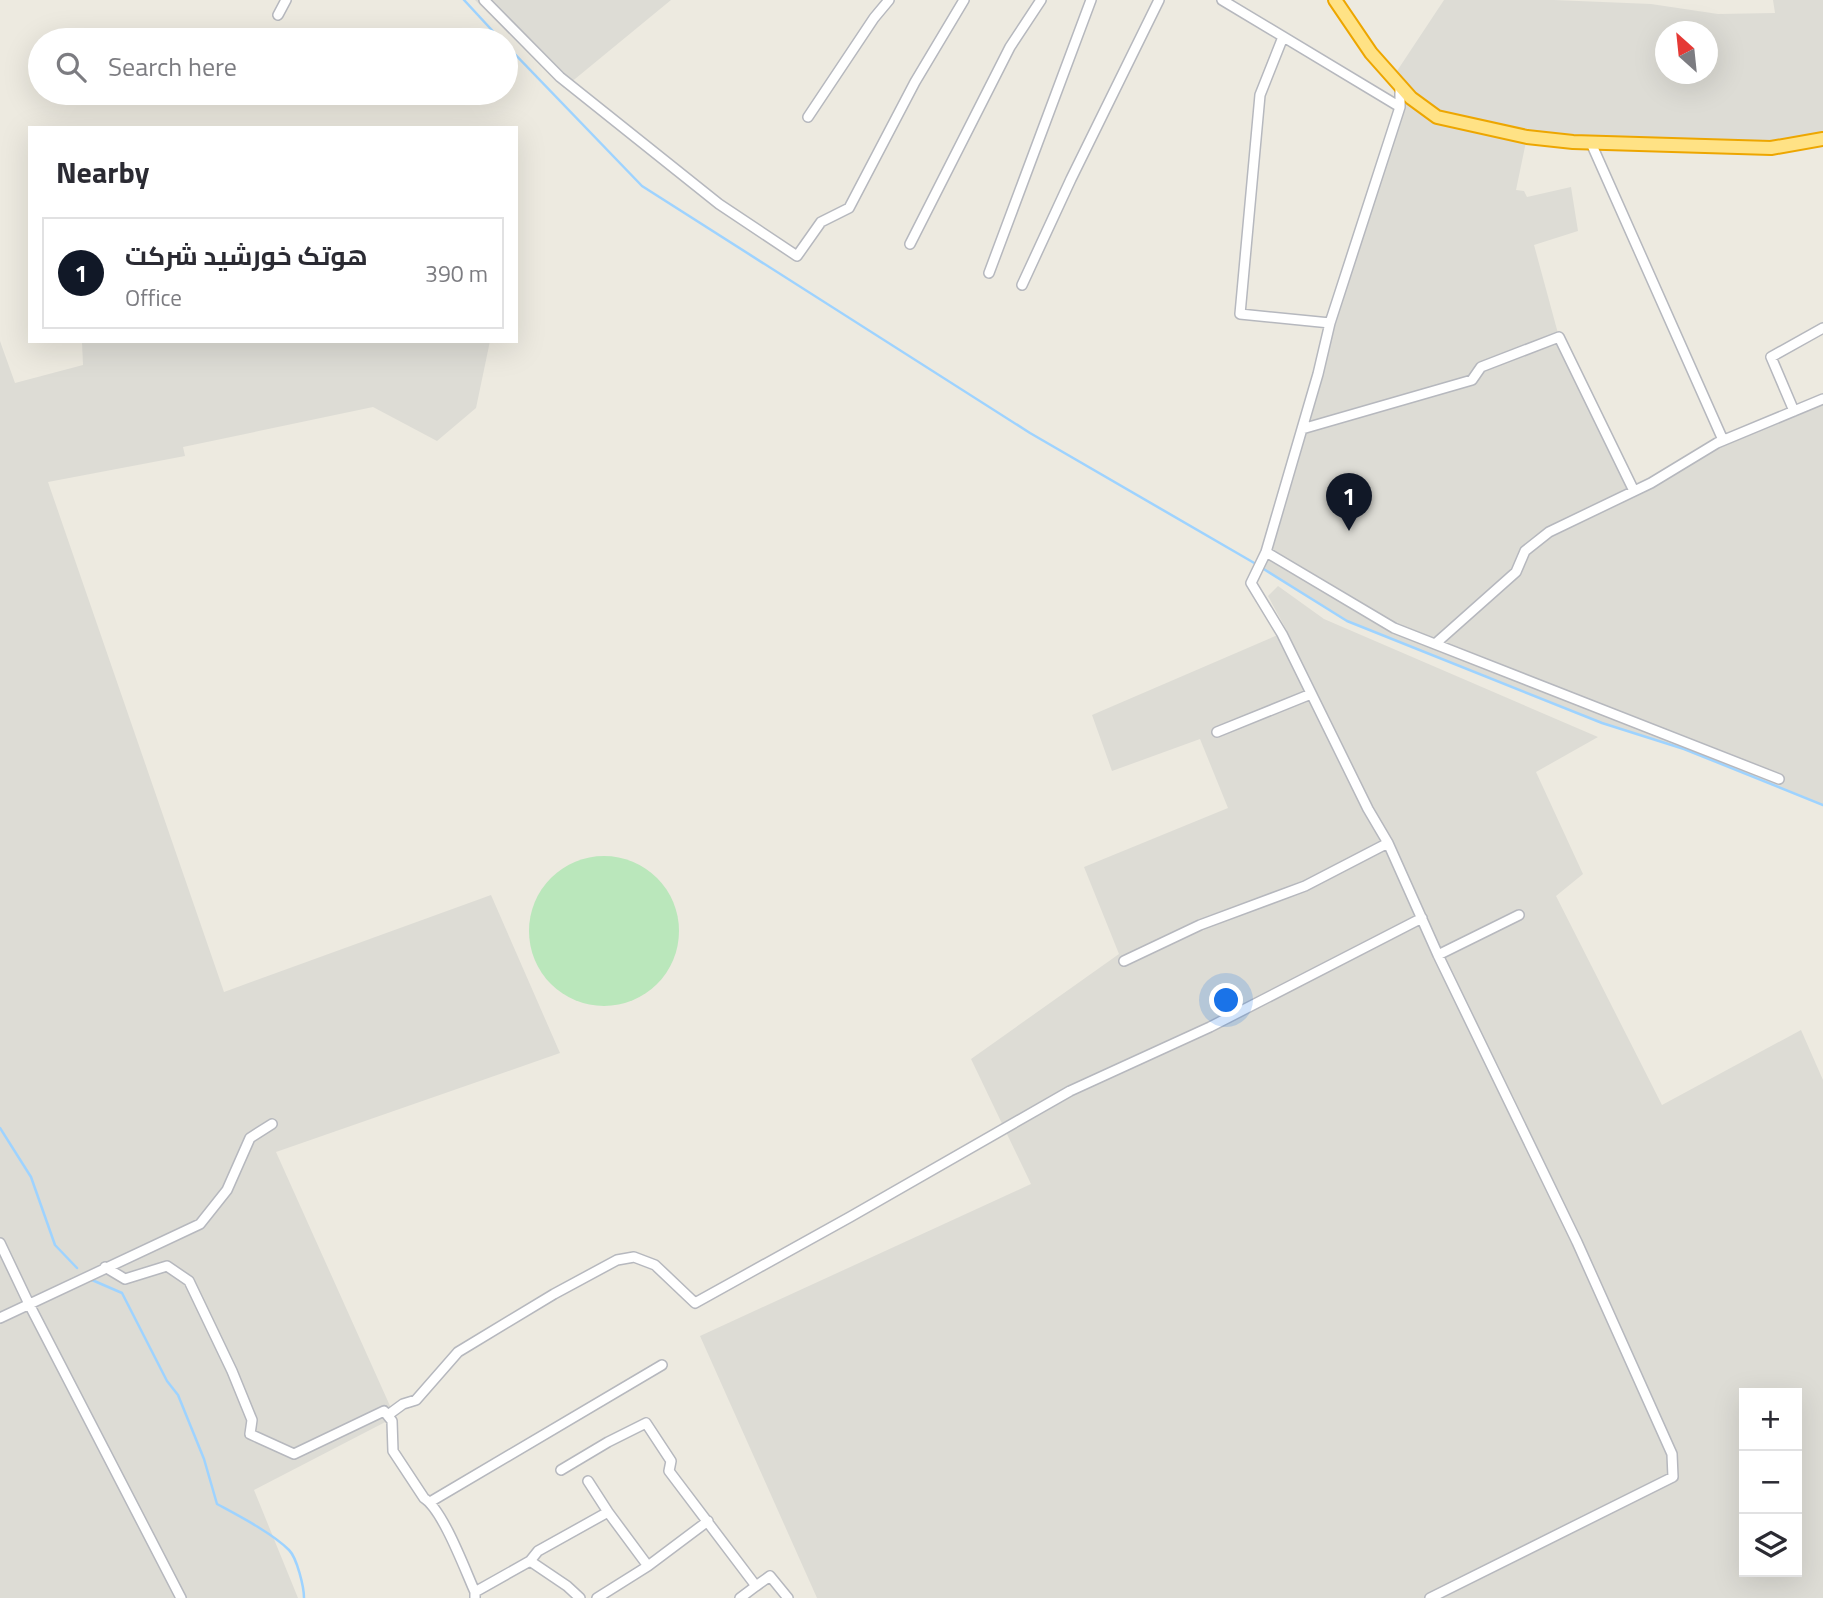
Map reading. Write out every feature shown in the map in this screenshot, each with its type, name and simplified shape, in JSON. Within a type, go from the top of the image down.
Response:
[{"type":"highway","points":[[1335,0],[1371,53],[1411,98],[1437,117],[1527,136],[1591,143],[1771,148],[1823,139]]},
{"type":"street","points":[[278,15],[286,0]]},
{"type":"street","points":[[484,0],[512,28]]},
{"type":"street","points":[[808,117],[874,18],[890,0]]},
{"type":"street","points":[[518,34],[560,77],[719,204],[797,256],[821,222],[849,208],[915,82],[964,0]]},
{"type":"street","points":[[909,244],[1010,47],[1041,0]]},
{"type":"street","points":[[989,273],[1091,0]]},
{"type":"street","points":[[1022,285],[1158,0]]},
{"type":"street","points":[[1222,0],[1400,107]]},
{"type":"street","points":[[1283,37],[1260,94],[1240,314],[1330,323]]},
{"type":"street","points":[[1400,85],[1400,107],[1330,323],[1318,374],[1266,552],[1251,583],[1277,625],[1388,844],[1438,955],[1577,1242],[1672,1454],[1674,1477],[1430,1598]]},
{"type":"street","points":[[1591,143],[1723,440]]},
{"type":"street","points":[[1794,411],[1771,357],[1823,328]]},
{"type":"street","points":[[1302,429],[1472,380],[1481,367],[1559,337],[1634,491]]},
{"type":"street","points":[[1435,643],[1516,572],[1525,551],[1549,532],[1634,491],[1723,440],[1823,399]]},
{"type":"street","points":[[1266,552],[1394,628],[1779,779]]},
{"type":"street","points":[[1217,732],[1311,694]]},
{"type":"street","points":[[1124,961],[1200,925],[1305,886],[1388,844]]},
{"type":"street","points":[[1438,955],[1519,915]]},
{"type":"street","points":[[388,1415],[403,1404],[416,1400],[458,1352],[554,1294],[617,1260],[634,1257],[655,1265],[695,1303],[1070,1091],[1210,1027],[1422,918]]},
{"type":"street","points":[[0,1318],[200,1224],[227,1190],[250,1138],[272,1124]]},
{"type":"street","points":[[0,1243],[181,1598]]},
{"type":"street","points":[[105,1267],[125,1279],[167,1266],[189,1281],[232,1370],[252,1420],[250,1434],[294,1454],[384,1410],[392,1420],[393,1451],[424,1498],[430,1502],[449,1534],[475,1595],[530,1561],[538,1551],[608,1512]]},
{"type":"street","points":[[430,1502],[662,1365]]},
{"type":"street","points":[[561,1470],[646,1423],[671,1461],[669,1471],[756,1586]]},
{"type":"street","points":[[588,1481],[648,1566]]},
{"type":"street","points":[[597,1598],[648,1566],[708,1521]]},
{"type":"street","points":[[530,1561],[580,1598]]},
{"type":"street","points":[[740,1598],[770,1576],[788,1598]]},
{"type":"shaded area","points":[[475,0],[671,0],[564,88],[518,43],[518,28],[503,28]]},
{"type":"shaded area","points":[[1444,0],[1554,0],[1651,4],[1718,14],[1775,13],[1773,0],[1823,0],[1823,139],[1771,148],[1527,137],[1516,190],[1524,191],[1527,197],[1571,187],[1578,231],[1534,245],[1559,337],[1634,490],[1717,443],[1823,399],[1823,805],[1684,749],[1602,723],[1347,621],[1260,567],[1400,107],[1393,77]]},
{"type":"shaded area","points":[[0,341],[15,383],[83,365],[82,343],[490,343],[476,408],[437,441],[373,407],[183,447],[185,456],[48,482],[224,992],[491,895],[560,1053],[276,1152],[395,1417],[254,1490],[298,1598],[0,1598]]},
{"type":"shaded area","points":[[1278,586],[1324,619],[1598,737],[1536,772],[1583,874],[1556,896],[1662,1105],[1801,1030],[1823,1080],[1823,1598],[817,1598],[700,1336],[1031,1184],[971,1059],[1119,954],[1084,867],[1228,808],[1200,739],[1112,771],[1092,715],[1287,631],[1268,596]]},
{"type":"green space","points":[[604,856],[633,862],[657,878],[673,902],[679,931],[673,960],[657,984],[633,1000],[604,1006],[575,1000],[551,984],[535,960],[529,931],[535,902],[551,878],[575,862]]},
{"type":"waterway","points":[[464,0],[490,28]]},
{"type":"waterway","points":[[518,57],[642,186],[1030,433],[1256,564]]},
{"type":"waterway","points":[[1262,568],[1347,621],[1602,723],[1684,749],[1823,805]]},
{"type":"waterway","points":[[0,1128],[31,1177],[55,1245],[77,1268]]},
{"type":"waterway","points":[[92,1280],[122,1293],[167,1381],[178,1395],[204,1459],[217,1504],[265,1531],[289,1550],[300,1573],[304,1598]]},
{"type":"place","name":"هوتک خورشید شرکت","points":[[1349,531]]}]
